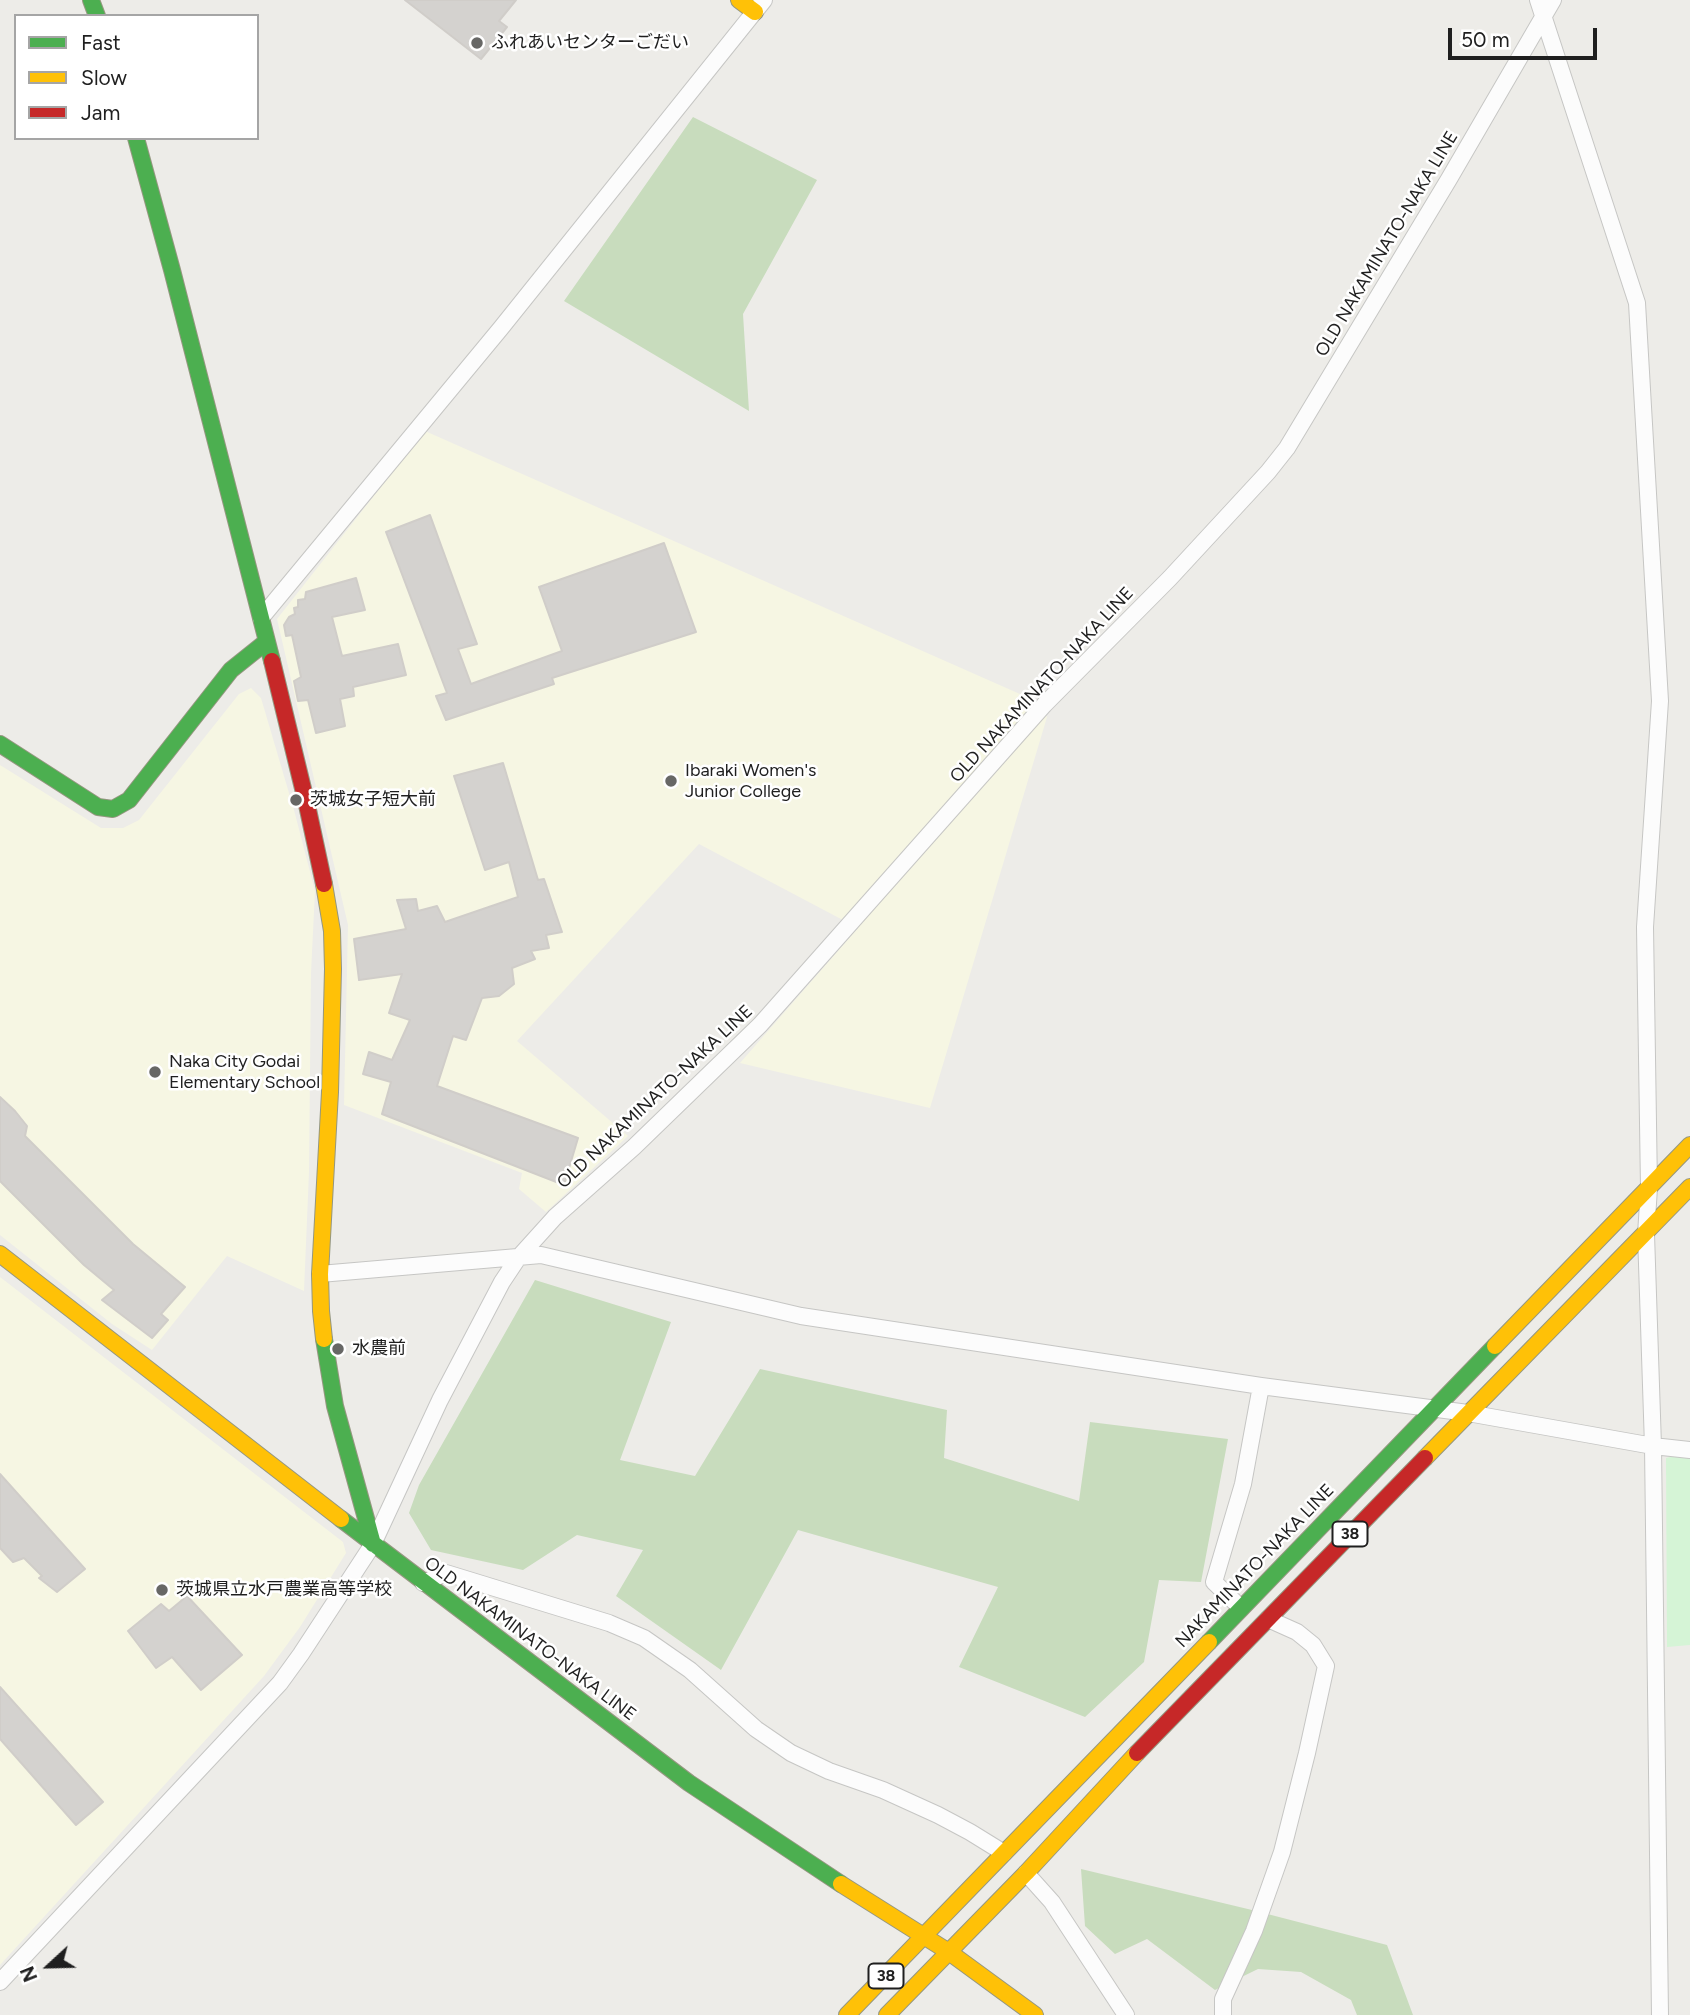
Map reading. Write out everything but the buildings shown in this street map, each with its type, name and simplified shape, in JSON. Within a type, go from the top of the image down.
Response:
[{"type":"street","points":[[261,618],[501,328],[760,6],[739,0]]},
{"type":"street","points":[[1540,4],[1637,303],[1660,701],[1645,927],[1649,1188],[1646,1234],[1653,1446],[1660,2015]]},
{"type":"street","name":"OLD NAKAMINATO-NAKA LINE","points":[[1035,2015],[949,1952],[689,1783],[373,1544],[440,1400],[502,1282],[518,1258],[555,1217],[634,1147],[760,1025],[1044,705],[1170,578],[1287,448],[1540,4]]},
{"type":"street","points":[[0,1982],[280,1683],[373,1544],[335,1406],[325,1347],[320,1274],[330,1093],[333,969],[332,931],[327,898],[261,618],[137,140]]},
{"type":"street","points":[[0,744],[98,807],[113,808],[129,800],[231,670],[267,642]]},
{"type":"street","name":"NAKAMINATO-NAKA LINE","points":[[847,2015],[1690,1144]]},
{"type":"street","name":"38","points":[[887,2015],[1026,1873],[1129,1761],[1690,1188]]},
{"type":"street","points":[[0,1254],[373,1544]]},
{"type":"street","points":[[320,1274],[541,1255],[801,1315],[1261,1386],[1468,1413],[1653,1446],[1690,1450]]},
{"type":"street","points":[[1241,1608],[1214,1582],[1243,1484],[1261,1386]]},
{"type":"street","points":[[423,1583],[446,1573],[609,1623],[644,1638],[690,1670],[756,1729],[791,1753],[938,1815],[1004,1853]]},
{"type":"street","points":[[1223,2015],[1223,1999],[1254,1930],[1282,1852],[1326,1666],[1313,1645],[1297,1632],[1268,1619]]},
{"type":"street","points":[[1026,1873],[1052,1902],[1126,2015]]},
{"type":"shaded area","name":"Ibaraki Women's Junior College","points":[[425,431],[1038,702],[1047,717],[930,1108],[740,1063],[858,928],[699,844],[517,1041],[628,1136],[546,1212],[519,1189],[522,1173],[344,1105],[348,925],[277,619]]},
{"type":"shaded area","name":"Naka City Godai Elementary School","points":[[251,688],[261,698],[315,891],[304,1291],[227,1256],[152,1350],[112,1324],[0,1235],[0,765],[101,828],[123,828],[139,820],[239,694]]},
{"type":"shaded area","name":"茨城県立水戸農業高等学校","points":[[0,1277],[343,1542],[346,1553],[300,1627],[264,1676],[0,1965]]},
{"type":"green space","points":[[693,117],[817,180],[743,314],[749,411],[564,301]]},
{"type":"green space","points":[[535,1280],[671,1322],[620,1460],[695,1476],[760,1369],[947,1410],[944,1458],[1079,1501],[1090,1422],[1228,1439],[1201,1582],[1159,1580],[1144,1662],[1085,1717],[959,1667],[998,1587],[798,1530],[721,1670],[616,1596],[643,1550],[577,1535],[523,1570],[431,1550],[409,1513],[419,1485]]},
{"type":"green space","points":[[1690,1452],[1690,1645],[1667,1647],[1666,1458]]},
{"type":"green space","points":[[1081,1869],[1387,1945],[1413,2015],[1357,2015],[1351,2000],[1301,1972],[1258,1969],[1215,1990],[1147,1939],[1115,1954],[1085,1926]]},
{"type":"traffic: fast","points":[[91,0],[96,14]]},
{"type":"traffic: fast","points":[[137,140],[272,661]]},
{"type":"traffic: fast","points":[[0,744],[98,807],[113,809],[129,800],[231,670],[266,642]]},
{"type":"traffic: fast","points":[[324,1339],[335,1406],[373,1544]]},
{"type":"traffic: fast","points":[[1209,1642],[1495,1346]]},
{"type":"traffic: fast","points":[[341,1519],[689,1783],[841,1884]]},
{"type":"traffic: slow","points":[[739,0],[755,12]]},
{"type":"traffic: slow","points":[[324,884],[332,931],[333,969],[330,1092],[320,1274],[324,1339]]},
{"type":"traffic: slow","points":[[1495,1346],[1690,1145]]},
{"type":"traffic: slow","points":[[1425,1458],[1690,1187]]},
{"type":"traffic: slow","points":[[0,1254],[341,1519]]},
{"type":"traffic: slow","points":[[847,2015],[1209,1642]]},
{"type":"traffic: slow","points":[[887,2015],[1026,1873],[1137,1753]]},
{"type":"traffic: slow","points":[[841,1884],[949,1952],[1035,2015]]},
{"type":"traffic: jam","points":[[272,661],[324,884]]},
{"type":"traffic: jam","points":[[1137,1753],[1425,1458]]},
{"type":"place","name":"ふれあいセンターごだい","points":[[477,43]]},
{"type":"place","name":"Ibaraki Women's Junior College","points":[[671,781]]},
{"type":"place","name":"茨城女子短大前","points":[[296,800]]},
{"type":"place","name":"Naka City Godai Elementary School","points":[[155,1072]]},
{"type":"place","name":"水農前","points":[[338,1349]]},
{"type":"place","name":"茨城県立水戸農業高等学校","points":[[162,1590]]}]
